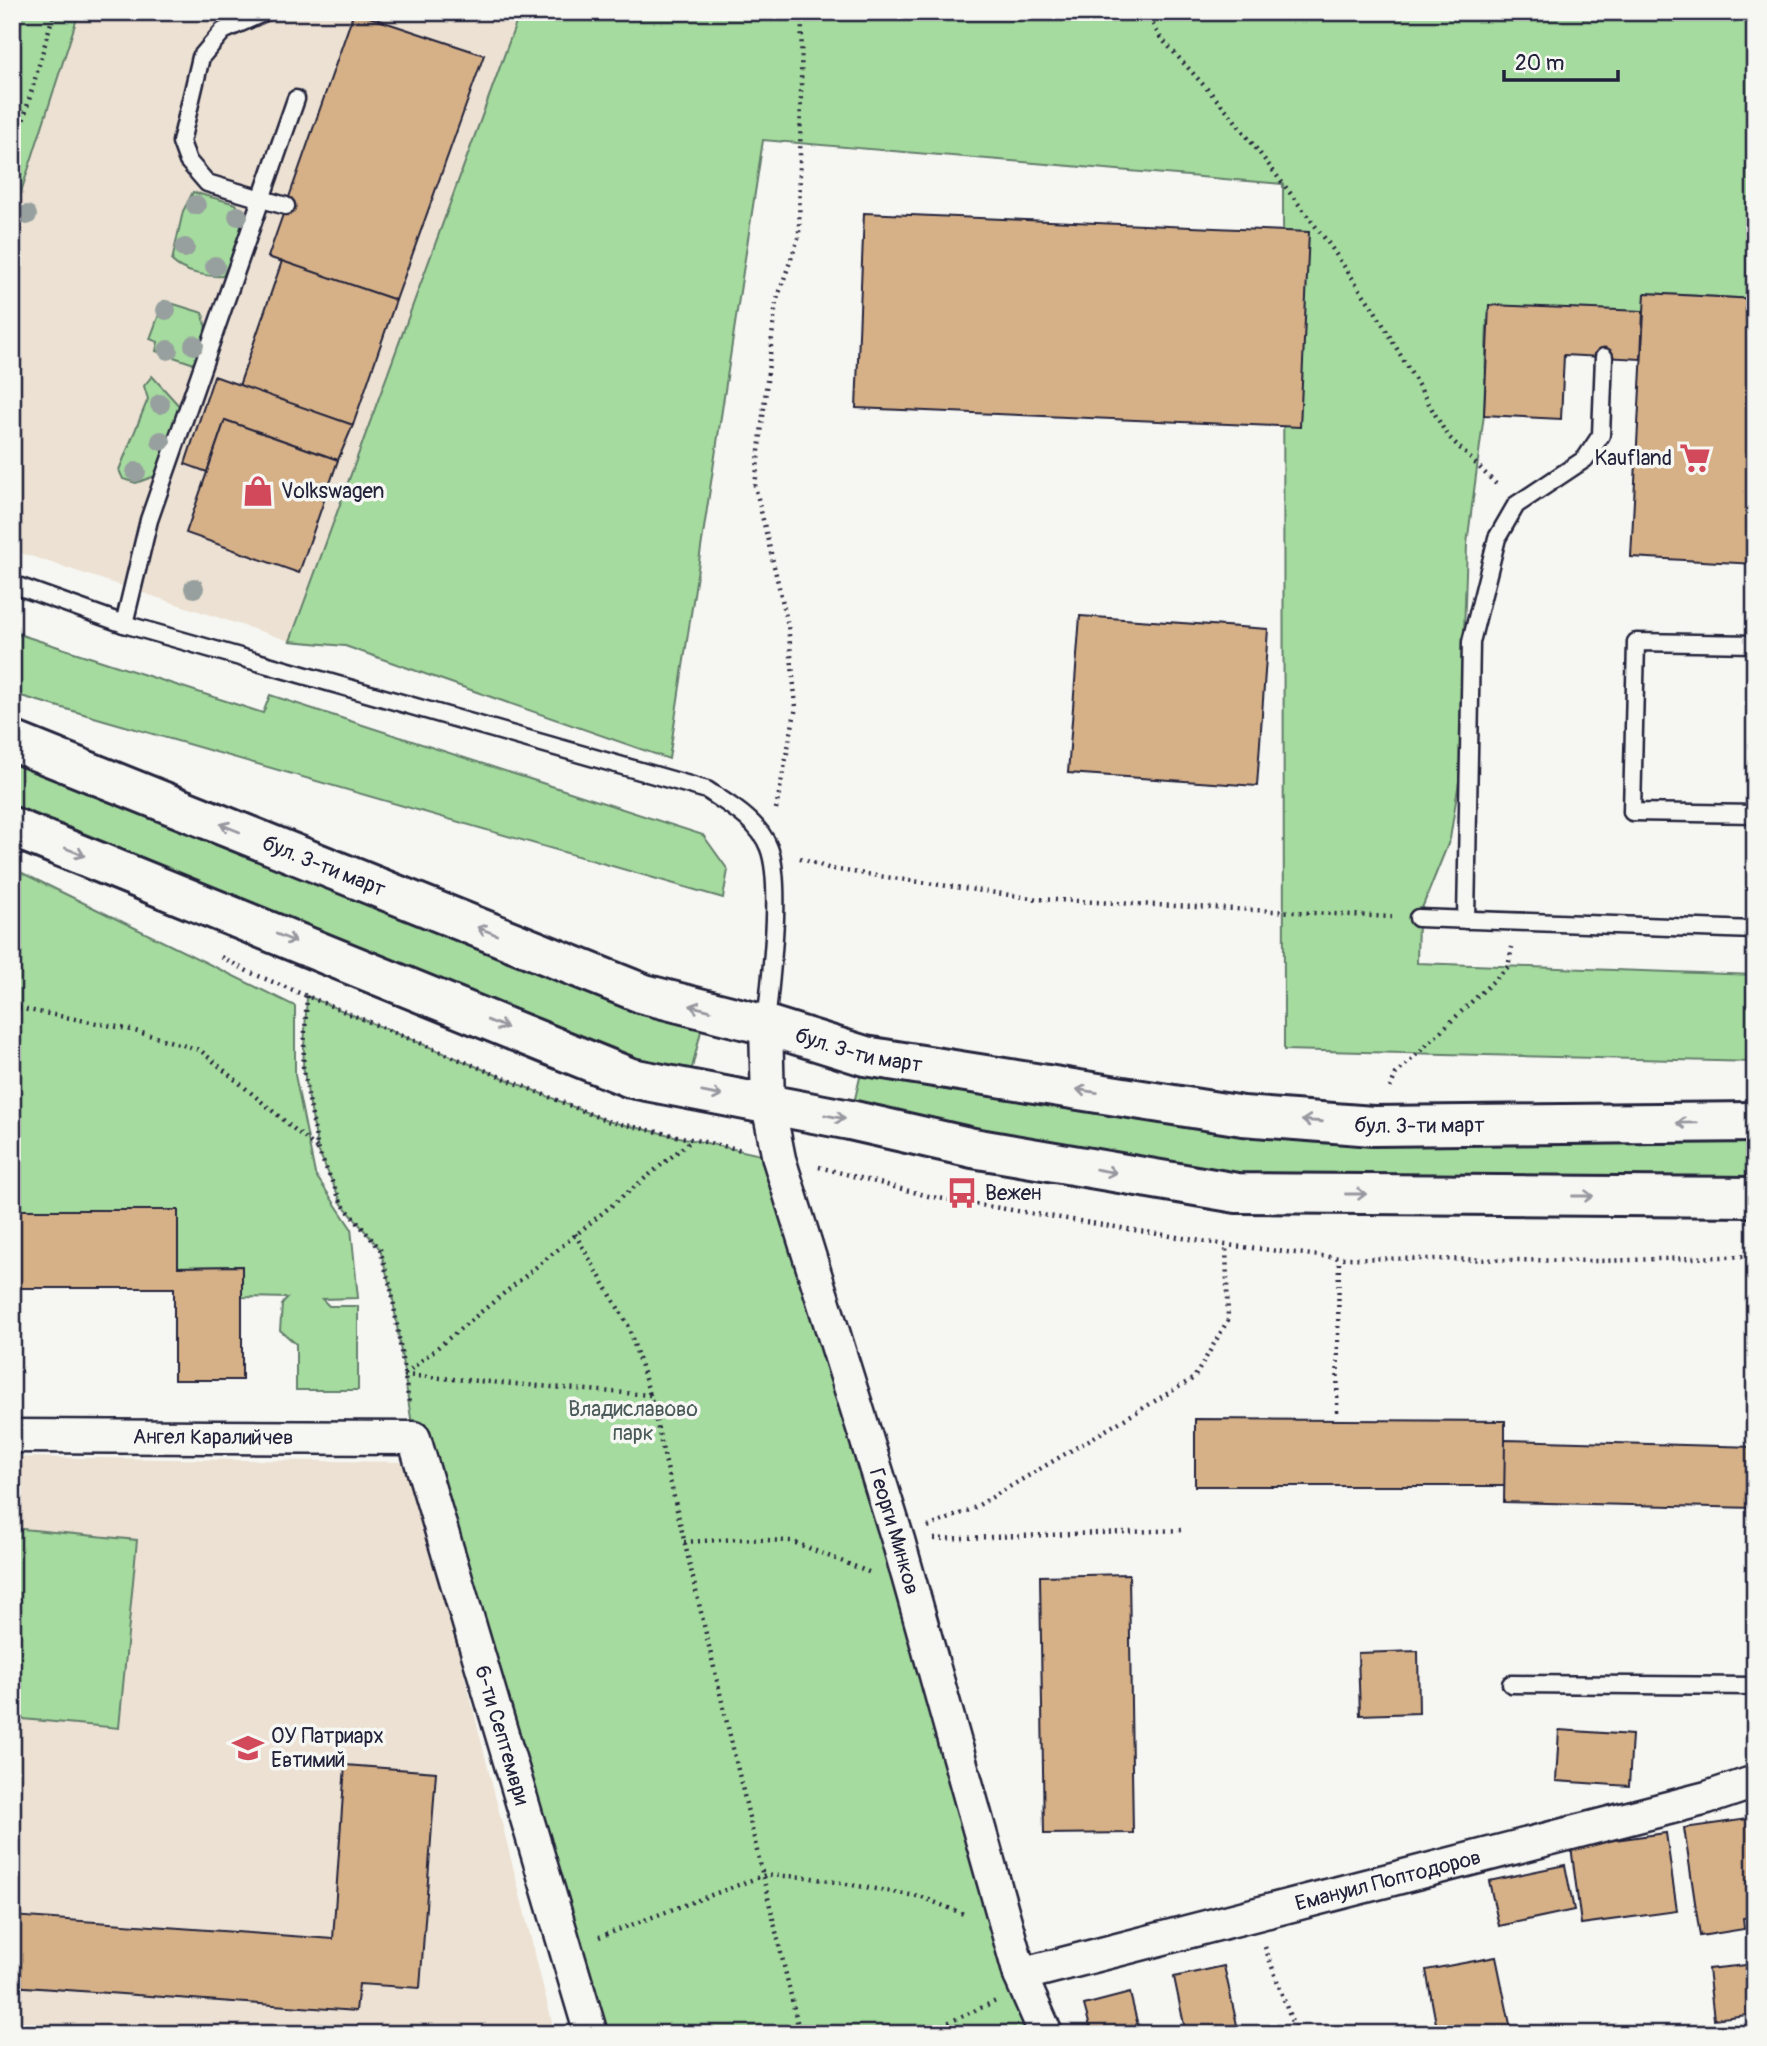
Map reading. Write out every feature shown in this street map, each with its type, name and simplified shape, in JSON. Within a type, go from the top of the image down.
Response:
[{"type":"street","name":"бул. 3-ти март","points":[[12,741],[644,994],[766,1025],[878,1058],[1243,1116],[1373,1126],[1755,1122]]},
{"type":"street","points":[[12,827],[631,1078],[973,1148],[1237,1193],[1755,1197]]},
{"type":"street","name":"Георги Минков","points":[[766,1025],[768,1104],[779,1159],[898,1540],[1023,1982],[1046,2034]]},
{"type":"street","name":"Ангел Каралийчев","points":[[12,1436],[414,1438]]},
{"type":"street","name":"6-ти Септември","points":[[414,1438],[591,2034]]},
{"type":"street","name":"Емануил Поптодоров","points":[[1023,1982],[1252,1915],[1707,1798],[1755,1782]]},
{"type":"lane","points":[[265,12],[223,31],[201,57],[181,142],[188,161],[207,183],[286,206]]},
{"type":"lane","points":[[124,624],[149,520],[296,99]]},
{"type":"lane","points":[[1466,920],[1471,642],[1497,538],[1516,505],[1585,458],[1601,435],[1604,357]]},
{"type":"lane","points":[[12,584],[124,624],[707,790],[746,816],[769,848],[775,897],[766,1025]]},
{"type":"lane","points":[[1755,644],[1636,642],[1632,812],[1755,814]]},
{"type":"lane","points":[[1418,918],[1755,930]]},
{"type":"lane","points":[[1511,1684],[1755,1686]]},
{"type":"path","points":[[12,160],[54,12]]},
{"type":"path","points":[[802,12],[799,236],[776,302],[755,486],[788,625],[796,707],[769,848],[831,869],[1037,899],[1418,918]]},
{"type":"path","points":[[1146,12],[1160,37],[1228,113],[1326,240],[1375,311],[1447,435],[1516,505]]},
{"type":"path","points":[[1373,1126],[1396,1074],[1508,967],[1516,922]]},
{"type":"path","points":[[307,996],[303,1066],[318,1150],[342,1204],[380,1249],[392,1293],[414,1438]]},
{"type":"path","points":[[12,1007],[128,1029],[200,1050],[318,1150]]},
{"type":"path","points":[[404,1375],[692,1140]]},
{"type":"path","points":[[575,1234],[628,1325],[650,1395],[765,1875],[800,2034]]},
{"type":"path","points":[[684,1542],[739,1539],[791,1541],[869,1575],[887,1566],[898,1540],[972,1509],[1194,1378],[1228,1320],[1226,1245]]},
{"type":"path","points":[[1337,1412],[1339,1258]]},
{"type":"path","points":[[404,1375],[650,1395]]},
{"type":"path","points":[[898,1540],[1184,1530]]},
{"type":"path","points":[[565,1950],[765,1875],[806,1877],[922,1897],[1008,1932]]},
{"type":"path","points":[[1252,1915],[1293,2025],[1300,2034]]},
{"type":"path","points":[[923,2034],[1023,1982]]},
{"type":"shaded area","points":[[79,12],[520,12],[290,641],[12,550],[12,220]]},
{"type":"shaded area","name":"ОУ Патриарх Евтимий","points":[[12,1457],[411,1462],[555,2034],[12,2034]]},
{"type":"green space","points":[[12,12],[79,12],[12,220]]},
{"type":"green space","points":[[520,12],[1755,12],[1755,299],[1646,293],[1643,332],[1487,321],[1484,415],[1467,544],[1459,781],[1450,839],[1418,918],[1417,963],[1755,975],[1755,1062],[1284,1050],[1283,184],[763,140],[669,759],[345,646],[290,641]]},
{"type":"green space","points":[[193,192],[236,204],[240,212],[238,240],[223,276],[196,273],[183,269],[172,261],[183,211]]},
{"type":"green space","points":[[164,301],[203,313],[206,330],[194,364],[156,351],[158,342],[150,339]]},
{"type":"green space","points":[[152,376],[182,409],[158,475],[136,483],[123,479],[119,470],[148,399],[144,386]]},
{"type":"green space","points":[[12,632],[263,713],[270,695],[703,835],[728,870],[723,898],[12,693]]},
{"type":"green space","points":[[12,741],[706,1010],[687,1089],[12,827]]},
{"type":"green space","points":[[12,868],[295,1006],[295,1075],[315,1174],[351,1228],[358,1298],[322,1299],[329,1306],[358,1306],[358,1390],[296,1390],[296,1344],[280,1330],[282,1305],[287,1298],[242,1297],[241,1266],[178,1267],[178,1210],[12,1210]]},
{"type":"green space","name":"Владиславово парк","points":[[307,996],[607,1121],[779,1159],[1046,2034],[590,2034],[414,1438],[392,1293],[380,1249],[342,1204],[318,1150],[303,1066]]},
{"type":"green space","points":[[865,1056],[1243,1116],[1755,1122],[1755,1197],[1237,1193],[850,1120]]},
{"type":"green space","points":[[12,1528],[137,1540],[119,1728],[12,1718]]},
{"type":"building","points":[[354,12],[484,55],[396,300],[268,257]]},
{"type":"building","points":[[864,213],[1309,232],[1300,427],[856,408]]},
{"type":"building","points":[[282,261],[396,300],[353,425],[239,386]]},
{"type":"building","name":"Kaufland","points":[[1645,293],[1755,299],[1755,564],[1631,557]]},
{"type":"building","points":[[1489,305],[1643,311],[1641,359],[1564,355],[1561,419],[1484,415]]},
{"type":"building","points":[[214,376],[353,425],[338,460],[225,420],[207,472],[185,464]]},
{"type":"building","points":[[225,420],[338,460],[299,573],[186,533]]},
{"type":"building","points":[[1080,616],[1268,629],[1257,786],[1068,773]]},
{"type":"building","points":[[12,1210],[178,1210],[178,1267],[242,1266],[242,1380],[174,1380],[174,1288],[12,1288]]},
{"type":"building","points":[[1195,1419],[1505,1421],[1505,1486],[1195,1486]]},
{"type":"building","points":[[1505,1440],[1755,1447],[1755,1508],[1504,1502]]},
{"type":"building","points":[[1129,1574],[1133,1833],[1044,1834],[1040,1576]]},
{"type":"building","points":[[1418,1651],[1419,1713],[1360,1715],[1358,1653]]},
{"type":"building","points":[[1559,1730],[1632,1735],[1629,1786],[1556,1781]]},
{"type":"building","points":[[345,1765],[436,1772],[420,1988],[359,1984],[356,2011],[12,1986],[12,1916],[333,1939]]},
{"type":"building","points":[[1755,1818],[1755,1916],[1743,1918],[1744,1929],[1700,1936],[1684,1828]]},
{"type":"building","points":[[1666,1833],[1677,1911],[1581,1924],[1571,1846]]},
{"type":"building","points":[[1565,1865],[1574,1910],[1499,1926],[1489,1881]]},
{"type":"building","points":[[1496,1957],[1512,2034],[1438,2034],[1426,1970]]},
{"type":"building","points":[[1755,1964],[1755,2014],[1714,2019],[1708,1969]]},
{"type":"building","points":[[1224,1966],[1237,2025],[1220,2029],[1221,2034],[1186,2034],[1174,1977]]},
{"type":"building","points":[[1130,1993],[1140,2034],[1092,2034],[1084,2005]]},
{"type":"place","name":"Kaufland","points":[[1695,458]]},
{"type":"place","name":"Volkswagen","points":[[258,491]]},
{"type":"place","name":"Вежен","points":[[962,1193]]},
{"type":"place","name":"ОУ Патриарх Евтимий","points":[[248,1748]]}]
